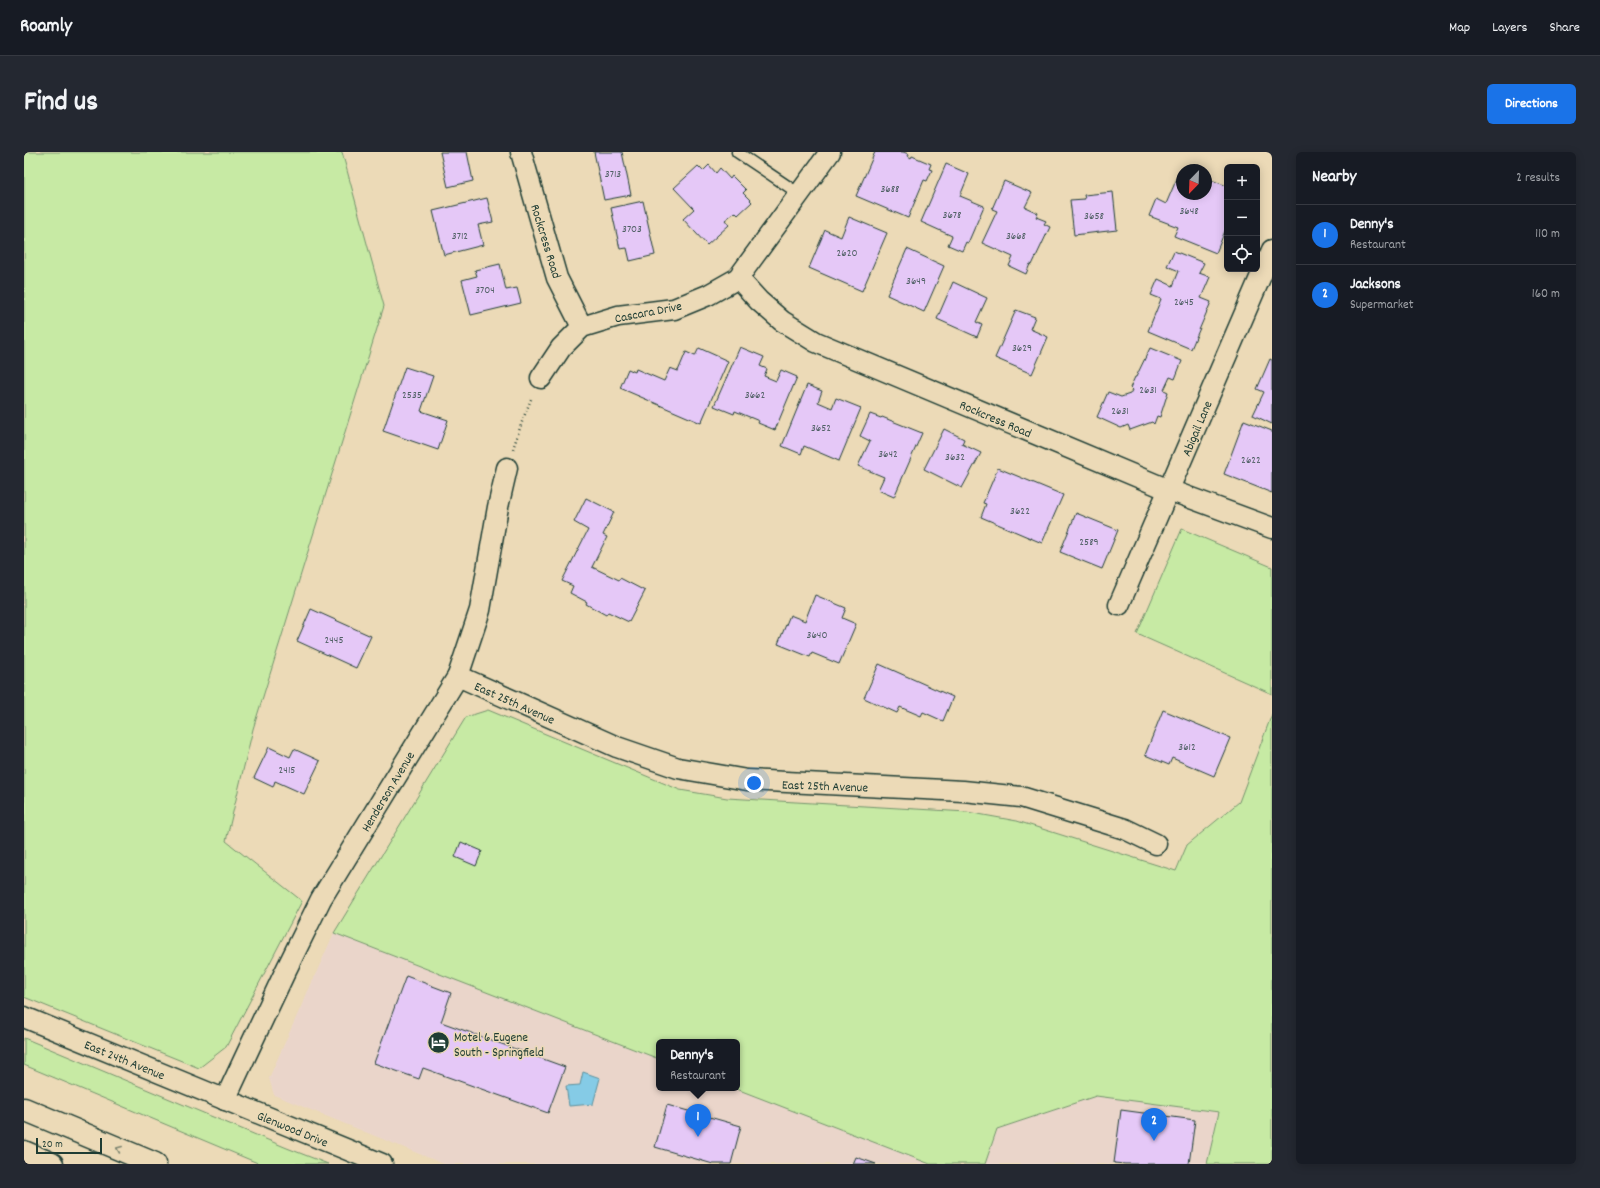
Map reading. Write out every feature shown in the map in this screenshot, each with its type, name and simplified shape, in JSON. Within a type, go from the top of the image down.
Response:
[{"type":"highway","points":[[24,1109],[155,1164]]},
{"type":"highway","points":[[24,1152],[52,1164]]},
{"type":"street","name":"Rockcress Road","points":[[521,152],[557,278],[582,326]]},
{"type":"street","name":"Cascara Drive","points":[[582,326],[618,316],[674,309],[708,296],[738,278],[830,152]]},
{"type":"street","name":"Abigail Lane","points":[[1119,605],[1272,250]]},
{"type":"street","name":"Rockcress Road","points":[[738,278],[759,301],[782,321],[816,342],[1169,490],[1272,528]]},
{"type":"street","points":[[541,378],[561,348],[582,326]]},
{"type":"street","name":"Henderson Avenue","points":[[226,1100],[285,972],[322,899],[458,676],[480,610],[497,514],[507,468]]},
{"type":"street","name":"East 25th Avenue","points":[[458,676],[617,747],[678,768],[747,780],[963,790],[1021,797],[1125,830],[1156,844]]},
{"type":"street","name":"East 24th Avenue","points":[[24,1017],[226,1100]]},
{"type":"street","name":"Glenwood Drive","points":[[226,1100],[382,1164]]},
{"type":"lane","points":[[737,152],[800,195]]},
{"type":"path","points":[[507,468],[523,418],[532,397]]},
{"type":"shaded area","points":[[334,933],[656,1058],[656,1091],[740,1090],[930,1164],[444,1164],[274,1095],[269,1078]]},
{"type":"shaded area","points":[[1096,1096],[1219,1112],[1207,1164],[985,1164],[997,1129]]},
{"type":"green space","points":[[24,152],[342,152],[384,306],[253,729],[226,841],[302,901],[226,1047],[199,1068],[24,997]]},
{"type":"green space","points":[[1182,529],[1272,567],[1272,694],[1137,634]]},
{"type":"green space","points":[[488,710],[680,790],[727,798],[967,812],[1017,821],[1176,871],[1187,845],[1239,802],[1272,714],[1272,1164],[1207,1164],[1219,1112],[1096,1096],[997,1129],[985,1164],[930,1164],[740,1090],[740,1039],[656,1039],[656,1058],[334,933],[466,717]]},
{"type":"green space","points":[[24,1038],[328,1164],[260,1164],[24,1065]]},
{"type":"water","points":[[583,1072],[600,1078],[593,1104],[569,1106],[566,1086],[580,1085]]},
{"type":"building","points":[[440,152],[467,152],[473,181],[448,187]]},
{"type":"building","points":[[594,152],[622,152],[631,195],[604,200]]},
{"type":"building","points":[[875,152],[903,152],[909,154],[908,156],[911,158],[912,156],[931,164],[929,169],[932,170],[927,181],[924,180],[908,218],[856,196]]},
{"type":"building","points":[[946,164],[969,174],[960,196],[984,206],[968,243],[966,242],[962,251],[948,245],[952,236],[921,222]]},
{"type":"building","points":[[709,165],[716,173],[720,168],[730,179],[732,176],[746,190],[743,193],[752,202],[738,215],[735,212],[725,220],[729,225],[707,245],[683,219],[694,209],[674,188],[698,166],[703,171]]},
{"type":"building","points":[[1176,180],[1176,200],[1212,200],[1212,180],[1224,185],[1224,233],[1216,253],[1174,236],[1178,227],[1149,216],[1156,199],[1166,204]]},
{"type":"building","points":[[1004,181],[1032,193],[1025,207],[1038,213],[1036,217],[1046,221],[1044,224],[1050,227],[1032,265],[1030,264],[1026,274],[1009,266],[1013,257],[982,243],[997,211],[992,209]]},
{"type":"building","points":[[1113,192],[1117,230],[1074,235],[1070,200],[1085,199],[1084,195]]},
{"type":"building","points":[[487,198],[493,222],[478,225],[483,245],[444,255],[433,211]]},
{"type":"building","points":[[643,201],[655,255],[630,261],[627,248],[620,249],[611,208]]},
{"type":"building","points":[[849,217],[887,233],[862,291],[809,268],[825,230],[841,237]]},
{"type":"building","points":[[907,249],[944,266],[924,312],[887,295]]},
{"type":"building","points":[[1174,251],[1204,263],[1199,273],[1210,277],[1201,298],[1211,302],[1191,349],[1148,331],[1161,299],[1151,295],[1158,279],[1173,286],[1179,271],[1167,266]]},
{"type":"building","points":[[500,264],[506,290],[517,288],[521,303],[471,315],[462,280],[477,276],[475,270]]},
{"type":"building","points":[[953,282],[987,298],[976,322],[982,325],[977,337],[937,319]]},
{"type":"building","points":[[1016,310],[1035,317],[1030,329],[1048,337],[1032,374],[995,358]]},
{"type":"building","points":[[740,347],[764,357],[760,366],[767,369],[764,376],[776,381],[781,370],[797,377],[775,430],[758,423],[759,421],[735,411],[734,414],[714,406]]},
{"type":"building","points":[[699,348],[728,361],[701,423],[620,388],[628,369],[635,372],[636,369],[664,381],[670,368],[678,371],[686,352],[695,356]]},
{"type":"building","points":[[1150,348],[1182,361],[1175,379],[1170,377],[1164,390],[1168,392],[1160,417],[1157,416],[1154,424],[1152,422],[1130,430],[1128,425],[1121,428],[1097,417],[1108,392],[1121,397],[1130,394],[1132,390],[1130,388]]},
{"type":"building","points":[[1270,359],[1272,360],[1272,424],[1253,415],[1264,392],[1257,389]]},
{"type":"building","points":[[405,367],[433,376],[421,411],[448,420],[438,450],[383,431]]},
{"type":"building","points":[[807,385],[822,391],[818,402],[832,408],[836,398],[861,408],[839,461],[804,446],[801,454],[782,446]]},
{"type":"building","points":[[870,414],[881,418],[882,417],[922,433],[894,497],[878,490],[884,477],[858,466],[870,441],[860,436]]},
{"type":"building","points":[[1244,420],[1272,431],[1272,493],[1224,474]]},
{"type":"building","points":[[944,429],[964,439],[962,444],[981,453],[962,488],[924,469]]},
{"type":"building","points":[[998,468],[1063,495],[1042,543],[981,517],[986,504],[983,503]]},
{"type":"building","points":[[586,498],[614,512],[603,535],[607,537],[592,567],[619,580],[620,578],[645,591],[629,622],[608,612],[606,615],[586,604],[587,602],[570,593],[573,586],[562,581],[588,530],[574,522]]},
{"type":"building","points":[[1076,513],[1118,530],[1102,569],[1060,552]]},
{"type":"building","points":[[815,595],[846,608],[842,618],[856,624],[839,664],[812,653],[810,657],[778,644],[790,615],[805,621]]},
{"type":"building","points":[[311,609],[371,636],[356,668],[297,641]]},
{"type":"building","points":[[879,664],[953,697],[943,721],[923,712],[921,716],[900,707],[897,713],[864,698]]},
{"type":"building","points":[[1163,710],[1230,738],[1214,776],[1172,758],[1169,765],[1145,755]]},
{"type":"building","points":[[269,747],[290,757],[294,749],[320,761],[304,794],[275,781],[273,787],[254,778]]},
{"type":"building","points":[[461,842],[482,851],[476,866],[455,857]]},
{"type":"building","name":"Motel 6 Eugene South - Springfield","points":[[406,976],[451,993],[441,1022],[565,1067],[548,1113],[423,1068],[419,1079],[374,1063]]},
{"type":"building","points":[[667,1105],[741,1126],[731,1164],[713,1164],[655,1147]]},
{"type":"building","points":[[1121,1110],[1195,1120],[1189,1164],[1114,1163]]},
{"type":"building","points":[[856,1157],[876,1164],[853,1164]]},
{"type":"place","name":"Motel 6 Eugene South - Springfield","points":[[439,1043]]},
{"type":"place","name":"Denny's","points":[[698,1137]]},
{"type":"place","name":"Jacksons","points":[[1154,1141]]}]
